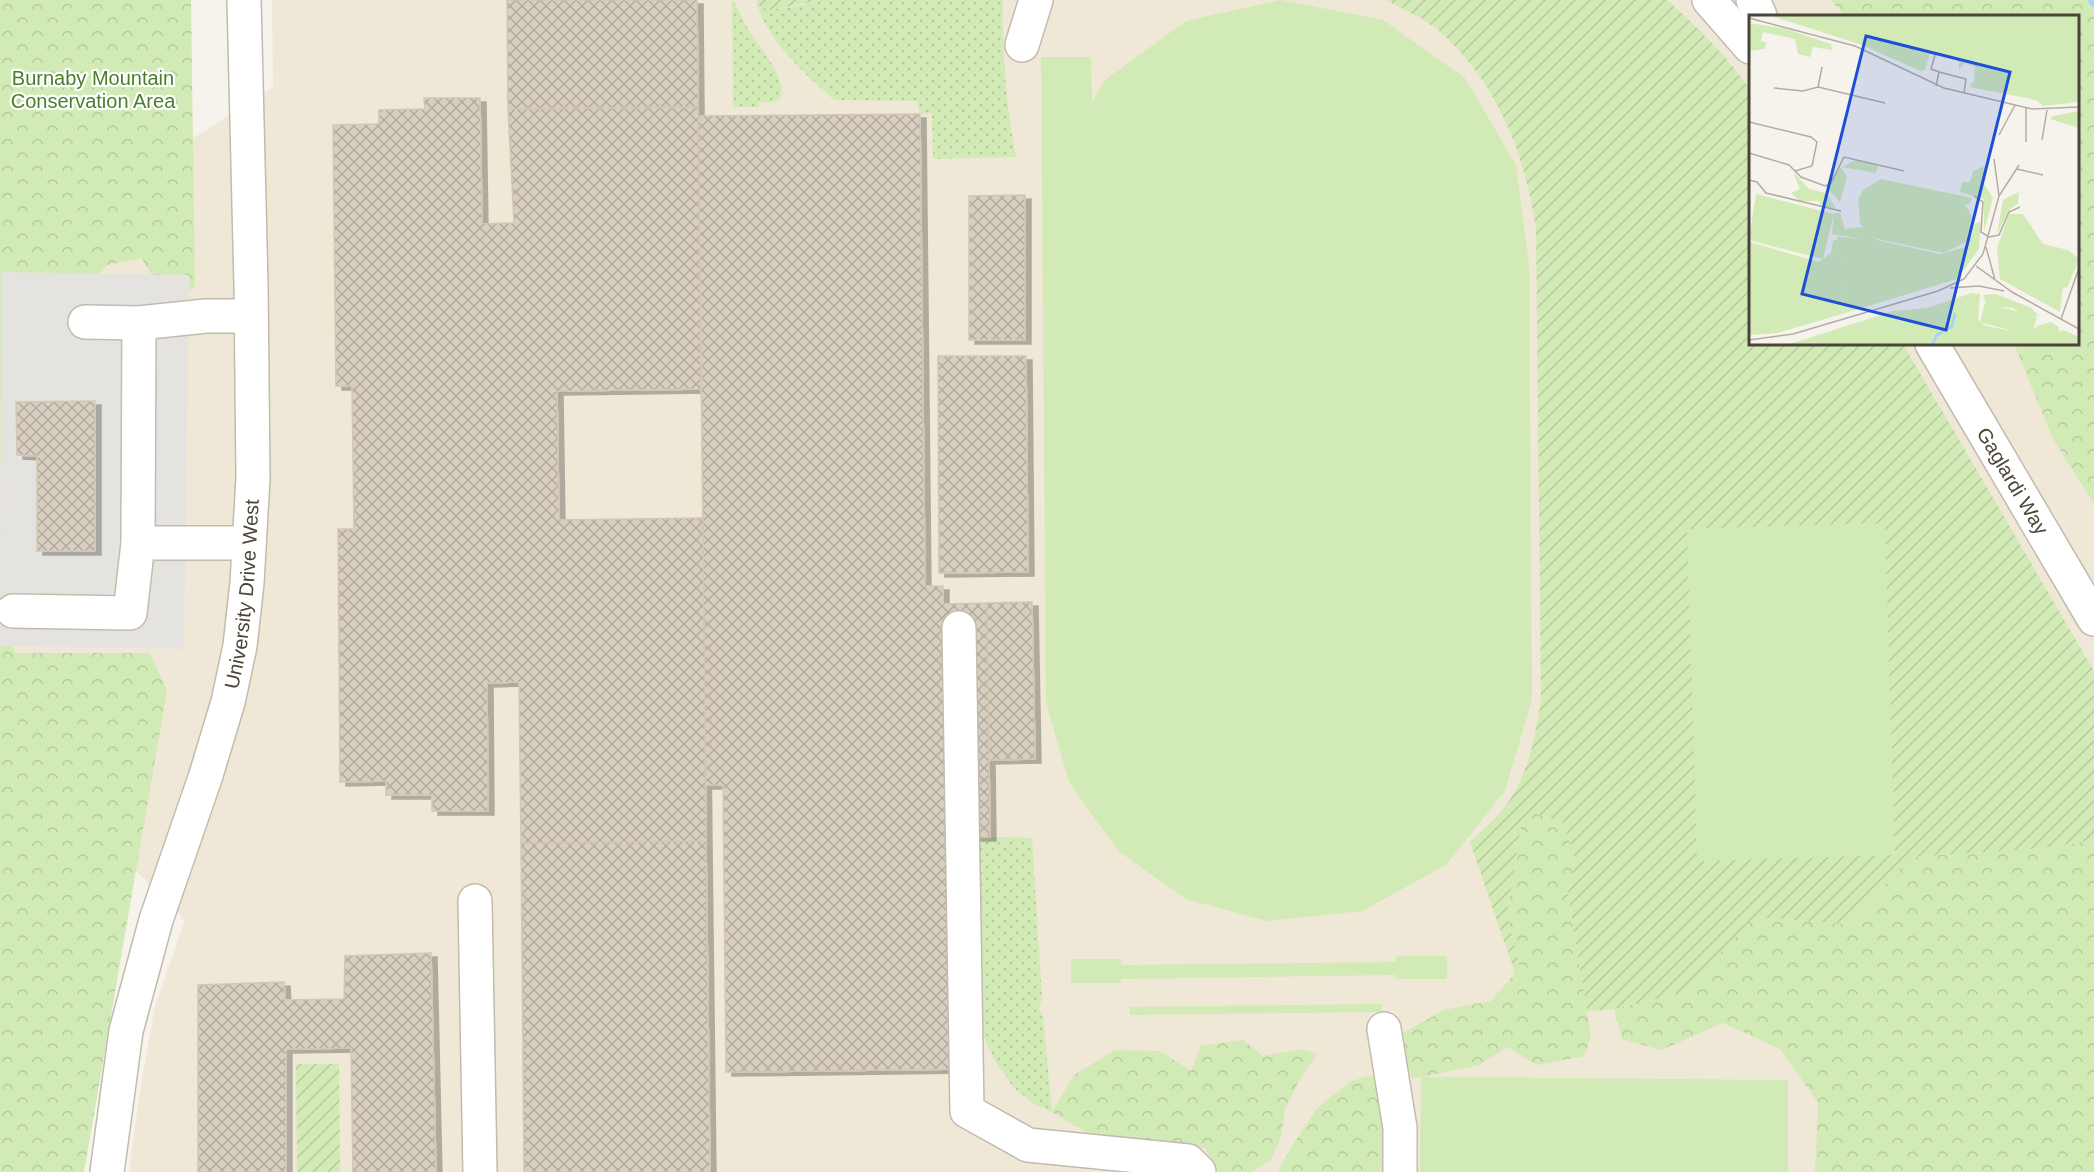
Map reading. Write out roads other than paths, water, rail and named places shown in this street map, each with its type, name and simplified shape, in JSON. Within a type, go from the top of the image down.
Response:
[{"type":"street","name":"University Drive West","points":[[107,1172],[126,1031],[156,920],[206,775],[228,702],[240,646],[248,583],[253,478],[244,0]]},
{"type":"street","points":[[1022,45],[1036,0]]},
{"type":"street","points":[[1709,0],[1749,46]]},
{"type":"street","points":[[1753,0],[1760,15]]},
{"type":"street","points":[[85,322],[139,323],[206,316],[251,316]]},
{"type":"street","points":[[13,611],[130,613],[138,543],[139,323]]},
{"type":"street","name":"Gaglardi Way","points":[[1933,345],[2094,619]]},
{"type":"street","points":[[138,543],[249,543]]},
{"type":"street","points":[[959,628],[967,1111],[1028,1145],[1188,1161],[1199,1172]]},
{"type":"street","points":[[475,901],[480,1172]]},
{"type":"street","points":[[1384,1029],[1400,1128],[1400,1172]]},
{"type":"park label","name":"Burnaby Mountain Conservation Area","points":[[93,90]]}]
